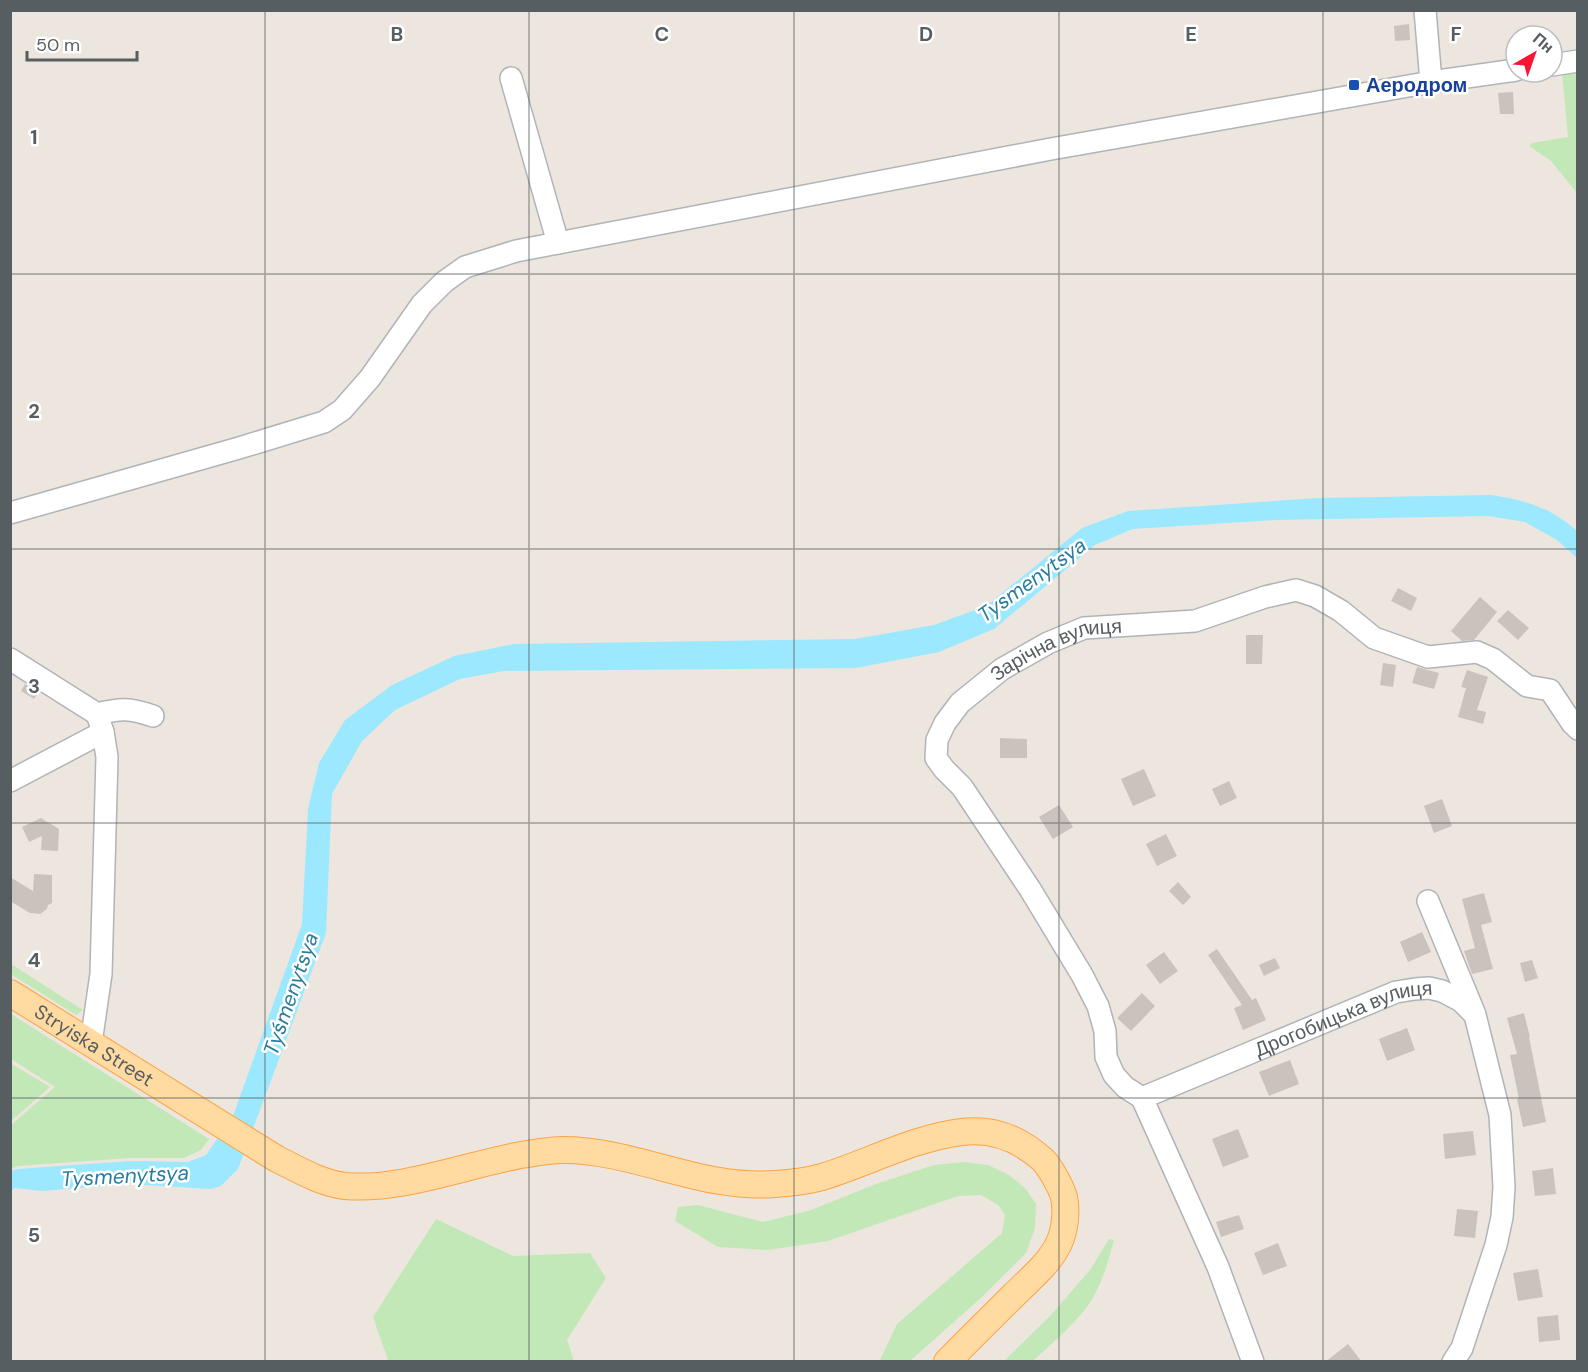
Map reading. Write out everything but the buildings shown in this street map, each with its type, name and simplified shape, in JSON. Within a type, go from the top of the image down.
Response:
[{"type":"main road","name":"Stryiska Street","points":[[10,993],[277,1159],[309,1176],[343,1185],[375,1186],[402,1182],[504,1158],[563,1150],[604,1154],[702,1179],[747,1184],[775,1184],[819,1178],[937,1136],[966,1132],[989,1132],[1008,1136],[1031,1149],[1048,1166],[1064,1197],[1065,1221],[1059,1244],[1042,1268],[947,1362]]},
{"type":"street","points":[[1425,10],[1431,82]]},
{"type":"street","points":[[10,513],[324,422],[342,410],[370,378],[422,304],[444,282],[465,267],[516,251],[1051,148],[1431,82],[1504,72]]},
{"type":"street","points":[[511,78],[558,243]]},
{"type":"street","name":"Зарічна вулиця","points":[[1142,1098],[1125,1087],[1114,1075],[1106,1057],[1105,1031],[1098,1006],[1030,889],[962,787],[936,758],[937,740],[945,723],[960,704],[1002,669],[1048,643],[1084,628],[1195,621],[1264,597],[1296,590],[1341,611],[1374,638],[1428,657],[1476,652],[1493,659],[1527,686],[1550,690],[1578,729]]},
{"type":"street","points":[[10,659],[100,723],[107,757],[101,974],[91,1043]]},
{"type":"street","points":[[10,781],[100,723],[116,709],[133,710],[153,716]]},
{"type":"street","points":[[1428,902],[1475,1015],[1500,1115],[1504,1187],[1497,1245],[1461,1348],[1453,1362]]},
{"type":"street","name":"Дрогобицька вулиця","points":[[1142,1098],[1396,992],[1422,988],[1443,991],[1461,1001],[1475,1015]]},
{"type":"street","points":[[1142,1098],[1218,1267],[1253,1362]]},
{"type":"green space","points":[[1577,71],[1577,193],[1551,161],[1529,146],[1532,143],[1568,137],[1564,72]]},
{"type":"green space","points":[[11,964],[83,1010],[76,1015],[11,974]]},
{"type":"green space","points":[[11,1014],[209,1139],[201,1150],[184,1158],[130,1158],[18,1166],[11,1169],[11,1125],[55,1087],[11,1059]]},
{"type":"green space","points":[[10,1063],[50,1087],[11,1121],[10,1121]]},
{"type":"green space","points":[[965,1162],[988,1165],[1009,1175],[1025,1188],[1036,1204],[1035,1228],[1026,1253],[982,1297],[910,1361],[880,1360],[897,1324],[1002,1233],[1005,1215],[998,1205],[981,1195],[958,1196],[828,1241],[768,1250],[718,1247],[675,1221],[678,1207],[698,1205],[763,1222],[811,1210],[876,1184],[934,1165]]},
{"type":"green space","points":[[436,1219],[513,1256],[590,1253],[606,1278],[567,1340],[574,1361],[393,1362],[388,1360],[373,1317]]},
{"type":"green space","points":[[1109,1239],[1114,1240],[1106,1268],[1094,1296],[1083,1312],[1033,1361],[1004,1361],[1050,1316],[1090,1270]]},
{"type":"water","points":[[1491,495],[1537,506],[1567,523],[1577,531],[1577,558],[1557,540],[1525,522],[1488,516],[1278,520],[1133,529],[1095,545],[994,629],[939,652],[856,668],[504,671],[460,679],[395,710],[362,741],[332,794],[326,933],[238,1169],[221,1186],[211,1189],[129,1184],[42,1191],[15,1188],[11,1191],[11,1171],[17,1169],[131,1161],[188,1162],[206,1155],[233,1116],[302,924],[308,809],[319,763],[345,720],[392,685],[454,656],[514,644],[855,639],[934,625],[986,606],[1082,528],[1128,511],[1318,498]]},
{"type":"place","name":"Аеродром","points":[[1354,85]]},
{"type":"water label","name":"Tysmenytsya","points":[[1032,580]]},
{"type":"water label","name":"Tyśmenytsya","points":[[291,994]]},
{"type":"water label","name":"Tysmenytsya","points":[[125,1176]]}]
